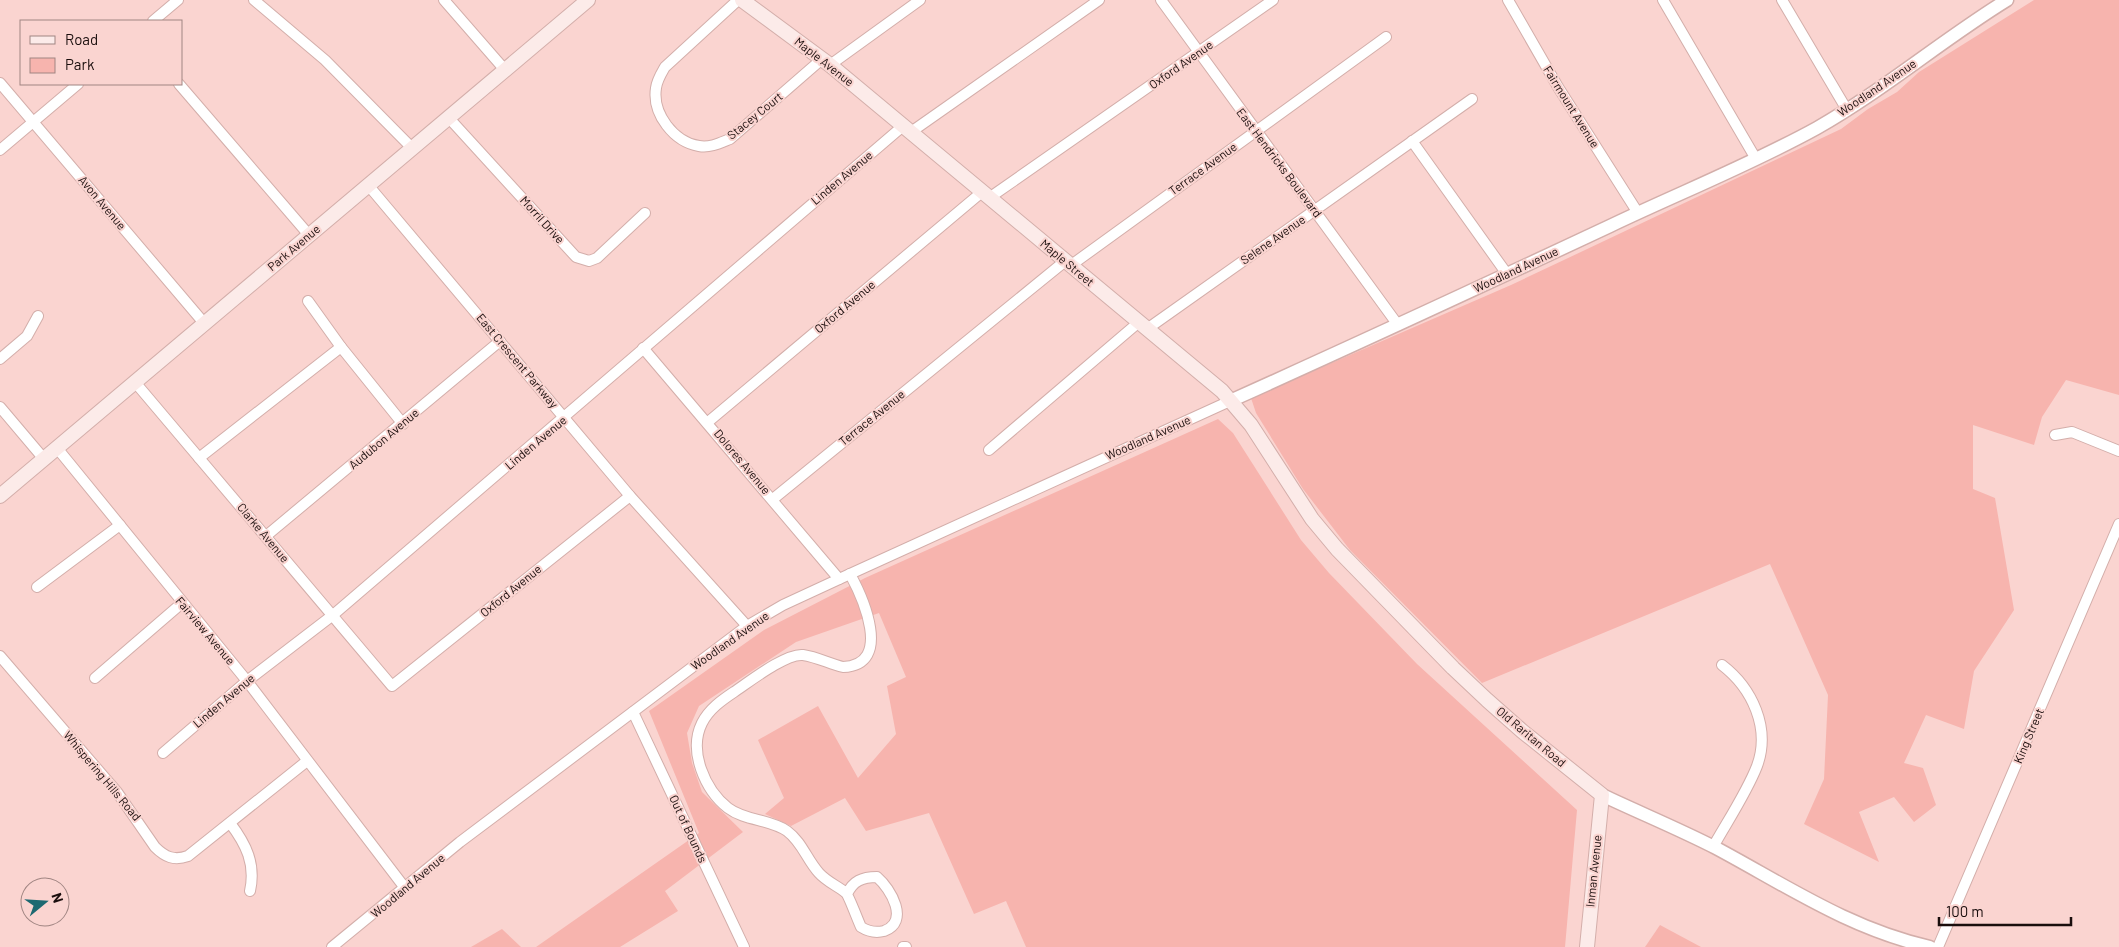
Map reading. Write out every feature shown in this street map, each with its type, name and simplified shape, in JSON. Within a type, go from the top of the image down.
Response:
[{"type":"main road","name":"Park Avenue","points":[[0,496],[134,381],[588,0]]},
{"type":"main road","name":"Maple Avenue","points":[[742,0],[826,62],[907,129]]},
{"type":"main road","name":"Maple Street","points":[[907,129],[1067,264],[1207,378],[1230,401]]},
{"type":"main road","name":"Old Raritan Road","points":[[1230,401],[1251,425],[1312,519],[1337,549],[1487,700],[1522,732],[1602,795]]},
{"type":"main road","name":"Inman Avenue","points":[[1587,947],[1602,795]]},
{"type":"street","points":[[154,20],[178,0]]},
{"type":"street","points":[[254,0],[325,60],[412,148]]},
{"type":"street","points":[[444,0],[505,70]]},
{"type":"street","name":"Stacey Court","points":[[742,0],[665,67],[658,79],[656,101],[667,126],[676,136],[700,146],[714,145],[730,139],[826,62]]},
{"type":"street","points":[[826,62],[920,0]]},
{"type":"street","name":"Linden Avenue","points":[[163,753],[247,681],[333,615],[565,418],[643,348],[907,129],[1099,0]]},
{"type":"street","name":"East Hendricks Boulevard","points":[[1161,0],[1255,132],[1315,210],[1398,325]]},
{"type":"street","name":"Oxford Avenue","points":[[708,422],[986,195],[1198,53],[1273,0]]},
{"type":"street","name":"Fairmount Avenue","points":[[1508,0],[1558,87],[1638,212]]},
{"type":"street","points":[[1663,0],[1756,158]]},
{"type":"street","points":[[1782,0],[1847,110]]},
{"type":"street","name":"Woodland Avenue","points":[[332,947],[460,842],[747,626],[783,605],[1398,325],[1756,158],[1847,110],[1977,18],[2007,0]]},
{"type":"street","name":"Terrace Avenue","points":[[773,498],[1067,264],[1386,37]]},
{"type":"street","name":"Avon Avenue","points":[[0,83],[204,323]]},
{"type":"street","points":[[0,150],[77,85]]},
{"type":"street","points":[[181,85],[309,235]]},
{"type":"street","name":"Selene Avenue","points":[[989,450],[1143,326],[1315,210],[1472,99]]},
{"type":"street","name":"Morril Drive","points":[[448,117],[576,257],[582,260],[596,258],[646,213]]},
{"type":"street","points":[[1412,141],[1507,274]]},
{"type":"street","name":"East Crescent Parkway","points":[[368,185],[630,496],[747,626]]},
{"type":"street","points":[[308,301],[341,347],[403,424]]},
{"type":"street","points":[[0,359],[27,336],[38,316]]},
{"type":"street","name":"Audubon Avenue","points":[[266,536],[403,424],[500,341]]},
{"type":"street","points":[[199,458],[341,347]]},
{"type":"street","name":"Dolores Avenue","points":[[643,348],[773,498],[839,579]]},
{"type":"street","name":"Clarke Avenue","points":[[134,381],[392,686]]},
{"type":"street","points":[[0,406],[44,460]]},
{"type":"street","points":[[2055,435],[2072,432],[2119,451]]},
{"type":"street","name":"Fairview Avenue","points":[[57,448],[247,681],[306,761],[405,888]]},
{"type":"street","name":"Oxford Avenue","points":[[392,686],[630,496]]},
{"type":"street","name":"King Street","points":[[1938,947],[2119,524]]},
{"type":"street","points":[[37,587],[120,525]]},
{"type":"street","points":[[847,894],[856,881],[877,877],[886,884],[898,913],[896,924],[882,931],[866,931],[857,919],[847,894],[821,876],[794,837],[786,830],[728,808],[708,786],[702,772],[697,745],[698,734],[710,711],[733,692],[787,659],[805,655],[843,667],[862,660],[870,647],[871,626],[864,600],[850,574]]},
{"type":"street","points":[[95,678],[182,603]]},
{"type":"street","name":"Whispering Hills Road","points":[[0,656],[117,792],[161,853],[176,859],[188,856],[306,761]]},
{"type":"street","points":[[1713,847],[1757,766],[1761,741],[1759,721],[1749,693],[1738,678],[1722,665]]},
{"type":"street","name":"Out of Bounds","points":[[633,712],[744,947]]},
{"type":"street","name":"Old Raritan Road","points":[[1602,795],[1713,847],[1851,922],[1902,944],[1930,947]]},
{"type":"street","points":[[230,823],[250,856],[253,879],[250,891]]},
{"type":"green space","points":[[2034,0],[2119,0],[2119,395],[2066,380],[2042,417],[2034,445],[1973,425],[1973,489],[1995,498],[2014,610],[1974,671],[1964,729],[1926,715],[1904,763],[1923,768],[1936,805],[1914,822],[1894,797],[1859,812],[1879,862],[1804,824],[1824,779],[1828,695],[1770,564],[1482,683],[1350,550],[1303,489],[1256,413],[1251,398],[1511,285],[1841,129],[1868,109],[1897,92],[1919,72]]},
{"type":"green space","points":[[1218,419],[1233,433],[1301,540],[1329,573],[1417,664],[1577,810],[1565,947],[1026,947],[1006,901],[974,914],[929,813],[866,831],[845,798],[791,826],[765,814],[784,798],[758,740],[818,706],[858,778],[896,734],[887,686],[906,677],[879,613],[796,642],[699,706],[687,733],[692,763],[702,792],[743,832],[665,891],[678,911],[620,947],[536,947],[699,833],[649,711],[764,630],[865,578]]},
{"type":"green space","points":[[1660,925],[1701,947],[1645,947]]},
{"type":"green space","points":[[502,929],[521,947],[471,947]]}]
